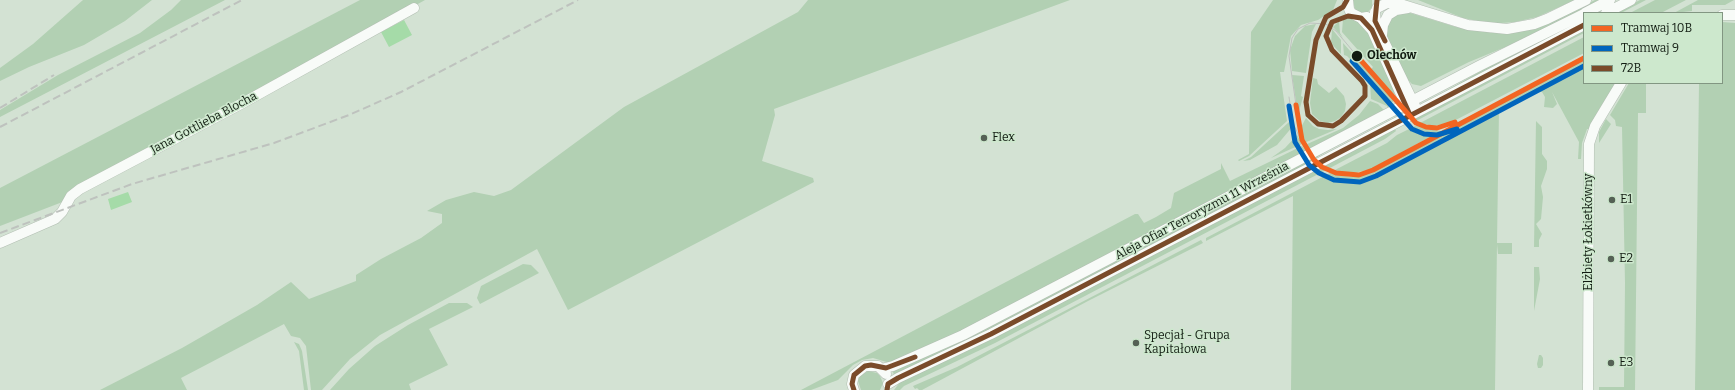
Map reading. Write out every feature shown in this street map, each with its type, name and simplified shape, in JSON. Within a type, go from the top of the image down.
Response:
[{"type":"street","points":[[1348,0],[1348,9],[1351,14],[1361,18],[1372,30],[1414,113]]},
{"type":"street","points":[[1361,18],[1370,16],[1376,7],[1392,2],[1409,4],[1468,25],[1507,28],[1528,25],[1548,19],[1586,0]]},
{"type":"street","name":"Aleja Ofiar Terroryzmu 11 Września","points":[[1587,12],[1610,0]]},
{"type":"street","points":[[1608,12],[1631,0]]},
{"type":"street","points":[[1382,35],[1383,25],[1388,15],[1409,4]]},
{"type":"street","points":[[1376,7],[1376,25],[1382,35],[1409,103]]},
{"type":"street","name":"Jana Gottlieba Blocha","points":[[0,243],[55,219],[62,212],[71,196],[80,189],[241,104],[414,8]]},
{"type":"street","name":"Aleja Ofiar Terroryzmu 11 Września","points":[[881,369],[893,366],[963,335],[1583,14]]},
{"type":"street","points":[[1723,15],[1735,15]]},
{"type":"street","name":"Aleja Ofiar Terroryzmu 11 Września","points":[[888,387],[898,378],[991,334],[1583,25]]},
{"type":"street","name":"Elżbiety Łokietkówny","points":[[1588,390],[1589,144],[1595,126],[1620,84]]},
{"type":"street","points":[[854,390],[853,379],[860,368],[871,365],[881,369],[888,378],[888,387]]},
{"type":"shaded area","points":[[83,0],[152,0],[125,21],[84,45],[29,67],[0,81],[0,68],[33,44]]},
{"type":"shaded area","points":[[181,0],[225,0],[0,117],[0,110],[58,75],[140,33],[171,10]]},
{"type":"shaded area","points":[[360,0],[425,0],[65,201],[0,226],[0,188]]},
{"type":"shaded area","points":[[808,0],[1070,0],[774,109],[775,115],[762,161],[813,178],[814,182],[568,310],[537,249],[380,335],[350,359],[322,390],[311,390],[306,346],[300,338],[291,336],[284,324],[181,378],[187,390],[100,390],[182,348],[257,305],[291,282],[309,299],[356,281],[356,275],[381,259],[421,238],[442,223],[442,214],[427,211],[446,200],[474,192],[494,196],[511,190],[624,107],[798,12]]},
{"type":"shaded area","points":[[1273,0],[1337,0],[1333,10],[1318,20],[1301,25],[1291,36],[1284,72],[1280,72],[1287,121],[1249,156],[1239,161],[1238,160],[1249,154],[1251,32]]},
{"type":"shaded area","points":[[1353,0],[1372,0],[1372,7],[1368,12],[1361,13],[1355,10]]},
{"type":"shaded area","points":[[1418,0],[1575,0],[1537,17],[1515,22],[1487,23],[1463,18]]},
{"type":"shaded area","points":[[1595,0],[1601,0],[1515,43],[1469,62],[1421,86],[1412,84],[1408,80],[1386,35],[1387,23],[1398,12],[1407,12],[1456,27],[1493,33],[1570,13]]},
{"type":"shaded area","points":[[1640,0],[1646,0],[1623,12],[1617,12]]},
{"type":"shaded area","points":[[1655,0],[1686,0],[1663,12],[1632,12]]},
{"type":"shaded area","points":[[1698,0],[1734,0],[1725,5],[1692,5],[1692,11],[1676,12]]},
{"type":"shaded area","points":[[1351,18],[1366,26],[1394,91],[1395,98],[1370,70],[1373,67],[1342,32],[1343,19]]},
{"type":"shaded area","points":[[1583,18],[1583,21],[1423,104],[1500,60]]},
{"type":"shaded area","points":[[404,20],[412,35],[389,47],[381,32]]},
{"type":"shaded area","points":[[1339,21],[1340,33],[1343,38],[1333,27]]},
{"type":"shaded area","points":[[1723,22],[1735,23],[1735,390],[1695,390],[1699,84],[1723,84]]},
{"type":"shaded area","points":[[1316,24],[1312,32],[1306,73],[1292,71],[1290,50],[1295,36],[1305,26]]},
{"type":"shaded area","points":[[1332,29],[1341,40],[1341,54],[1331,43]]},
{"type":"shaded area","points":[[1583,30],[1583,34],[1416,121],[1413,119]]},
{"type":"shaded area","points":[[1583,38],[1583,54],[1450,123],[1434,126],[1420,123]]},
{"type":"shaded area","points":[[1343,43],[1394,100],[1388,108],[1387,106],[1371,99],[1370,82],[1358,68],[1359,67],[1344,55]]},
{"type":"shaded area","points":[[1583,61],[1583,84],[1616,84],[1589,129],[1587,129],[1582,143],[1581,159],[1578,159],[1579,142],[1552,92],[1557,104],[1553,108],[1544,107],[1545,97],[1542,92],[1537,92],[1537,89],[1499,109],[1497,243],[1512,243],[1512,254],[1498,254],[1497,244],[1495,390],[1291,390],[1293,196],[1206,241],[1206,238],[1330,173],[1351,177],[1369,173]]},
{"type":"shaded area","points":[[1292,75],[1304,76],[1301,96],[1303,97],[1298,115]]},
{"type":"shaded area","points":[[1313,78],[1317,79],[1318,84],[1329,93],[1336,87],[1344,96],[1346,104],[1345,111],[1341,117],[1335,121],[1328,123],[1320,121],[1312,114],[1310,103]]},
{"type":"shaded area","points":[[1628,84],[1646,84],[1646,113],[1638,113],[1635,390],[1599,390],[1599,387],[1624,387],[1625,283],[1622,127],[1616,126],[1615,120],[1610,115]]},
{"type":"shaded area","points":[[1370,101],[1378,104],[1384,110],[1307,150],[1305,145],[1343,128],[1359,115]]},
{"type":"shaded area","points":[[1388,117],[1389,119],[1327,151],[1294,172],[989,331],[895,375],[893,373],[894,370]]},
{"type":"shaded area","points":[[1306,118],[1313,126],[1319,129],[1337,129],[1304,143],[1300,129]]},
{"type":"shaded area","points":[[1606,119],[1611,124],[1599,143],[1599,132]]},
{"type":"shaded area","points":[[1536,121],[1542,127],[1542,154],[1547,161],[1547,169],[1541,186],[1543,197],[1541,219],[1536,224],[1542,234],[1539,240],[1539,247],[1534,247]]},
{"type":"shaded area","points":[[1289,122],[1291,122],[1293,126],[1277,145],[1250,160],[1243,161],[1251,157]]},
{"type":"shaded area","points":[[1417,125],[1427,129],[1441,131],[1369,170],[1353,173],[1333,171],[1387,143],[1397,135]]},
{"type":"shaded area","points":[[1394,128],[1396,131],[1385,139],[1328,169],[1323,166]]},
{"type":"shaded area","points":[[1297,135],[1302,144],[1271,158],[1285,148]]},
{"type":"shaded area","points":[[1302,146],[1306,151],[961,331],[890,363],[873,358],[862,360],[853,365],[838,380],[811,390],[801,390],[1135,214],[1138,214],[1144,223],[1156,217],[1171,208],[1174,193],[1221,169],[1221,163],[1230,181]]},
{"type":"shaded area","points":[[1320,167],[1326,170],[995,343],[904,386],[900,390],[894,390],[900,382],[993,338]]},
{"type":"shaded area","points":[[128,192],[132,202],[111,210],[108,199]]},
{"type":"shaded area","points":[[1201,240],[1203,243],[1088,301],[922,390],[917,388],[915,389],[913,386],[957,367]]},
{"type":"shaded area","points":[[523,264],[531,265],[539,273],[480,304],[477,298],[481,286]]},
{"type":"shaded area","points":[[1534,267],[1539,267],[1540,279],[1534,311]]},
{"type":"shaded area","points":[[449,303],[467,303],[473,307],[429,329],[448,365],[409,384],[411,390],[330,390],[349,369],[375,346],[408,325]]},
{"type":"shaded area","points":[[294,342],[299,344],[302,351],[308,390],[304,390],[299,351]]},
{"type":"shaded area","points":[[1539,355],[1543,358],[1543,365],[1541,368],[1538,368],[1537,364]]},
{"type":"shaded area","points":[[868,371],[877,373],[880,376],[883,383],[880,390],[861,390],[858,381],[860,376]]},
{"type":"tram line","points":[[1296,105],[1289,56],[1292,38],[1298,29],[1310,23],[1326,24],[1336,31],[1357,56]]},
{"type":"tram line","name":"10B","points":[[1357,56],[1416,123],[1426,127],[1437,128],[1455,122]]},
{"type":"tram line","name":"10B","points":[[1296,105],[1302,140],[1314,160],[1322,167],[1336,173],[1359,175],[1373,170],[1583,59]]},
{"type":"tram line","name":"9","points":[[1352,61],[1412,129],[1424,134],[1437,135],[1457,129]]},
{"type":"tram line","name":"9","points":[[1289,106],[1295,142],[1309,165],[1319,173],[1334,180],[1360,182],[1376,176],[1583,67]]},
{"type":"tram line","points":[[1289,97],[1293,123],[1303,145]]},
{"type":"railway","points":[[0,127],[242,0]]},
{"type":"railway","points":[[0,233],[132,184],[274,143],[349,115],[401,92],[578,0]]},
{"type":"railway","points":[[0,108],[54,75]]},
{"type":"transit line","name":"72B","points":[[1347,0],[1343,7],[1326,17],[1316,40],[1306,102],[1308,115],[1318,124],[1333,126],[1341,121],[1365,96],[1365,86],[1362,81],[1332,50],[1326,36],[1332,22],[1348,16],[1361,18],[1372,30],[1410,115]]},
{"type":"transit line","name":"72B","points":[[1377,0],[1375,21],[1385,41]]},
{"type":"transit line","name":"72B","points":[[887,390],[888,384],[898,378],[991,334],[1583,26]]},
{"type":"transit line","name":"72B","points":[[854,390],[852,384],[854,375],[865,366],[871,365],[886,368],[915,357]]},
{"type":"place","name":"Olechów","points":[[1357,56]]},
{"type":"place","name":"Flex","points":[[984,138]]},
{"type":"place","name":"E1","points":[[1612,200]]},
{"type":"place","name":"E2","points":[[1611,259]]},
{"type":"place","name":"Specjał - Grupa Kapitałowa","points":[[1136,343]]},
{"type":"place","name":"E3","points":[[1611,363]]}]
